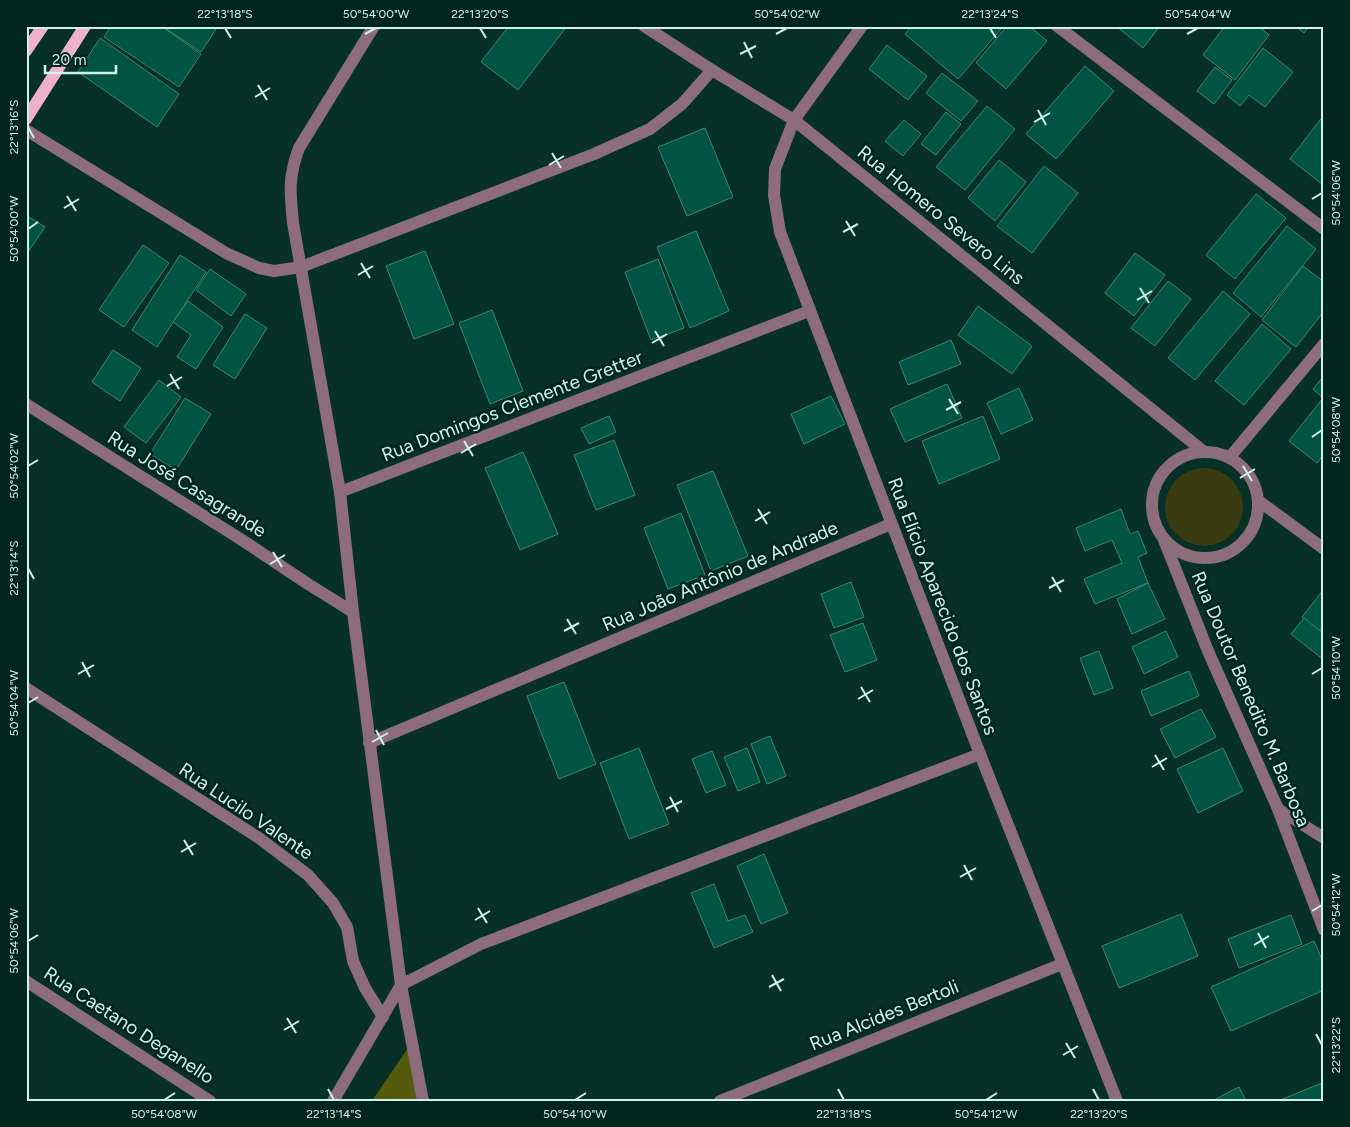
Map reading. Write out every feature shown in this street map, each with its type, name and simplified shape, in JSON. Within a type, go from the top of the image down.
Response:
[{"type":"main road","points":[[26,51],[43,26]]},
{"type":"main road","points":[[26,119],[86,26]]},
{"type":"street","points":[[374,26],[300,148],[292,166],[290,188],[293,223],[340,492],[353,612],[401,985],[423,1101]]},
{"type":"street","name":"Rua Homero Severo Lins","points":[[644,26],[794,120],[1203,451]]},
{"type":"street","name":"Rua Elício Aparecido dos Santos","points":[[862,26],[794,120],[776,169],[774,195],[780,232],[980,754],[1117,1101]]},
{"type":"street","points":[[1057,26],[1324,229]]},
{"type":"street","points":[[26,130],[226,253],[259,268],[274,271],[301,266],[594,154],[650,129],[682,104],[712,70]]},
{"type":"street","name":"Rua Domingos Clemente Gretter","points":[[340,492],[810,311]]},
{"type":"street","points":[[1230,457],[1324,344]]},
{"type":"street","name":"Rua José Casagrande","points":[[26,404],[353,612]]},
{"type":"street","points":[[1203,451],[1217,452],[1230,457],[1244,468],[1254,482],[1259,501],[1257,520],[1248,538],[1234,550],[1216,558],[1198,558],[1179,552],[1164,540],[1154,522],[1152,502],[1156,483],[1167,466],[1183,455],[1203,451]]},
{"type":"street","points":[[1259,501],[1324,549]]},
{"type":"street","name":"Rua João Antônio de Andrade","points":[[370,743],[892,524]]},
{"type":"street","name":"Rua Doutor Benedito M. Barbosa","points":[[1164,540],[1208,651],[1278,809],[1324,930]]},
{"type":"street","name":"Rua Lucilo Valente","points":[[26,688],[259,838],[308,875],[333,902],[348,927],[353,961],[365,988],[383,1017]]},
{"type":"street","points":[[332,1101],[401,985],[481,944],[980,754]]},
{"type":"street","points":[[1278,809],[1324,838]]},
{"type":"street","name":"Rua Alcides Bertoli","points":[[720,1101],[1062,964]]},
{"type":"street","name":"Rua Caetano Deganello","points":[[26,981],[210,1101]]},
{"type":"green space","points":[[1204,468],[1219,471],[1232,479],[1240,492],[1243,507],[1240,522],[1232,535],[1219,543],[1204,546],[1189,543],[1176,535],[1168,522],[1165,507],[1168,492],[1176,479],[1189,471]]},
{"type":"shaded area","points":[[412,1042],[420,1101],[372,1101]]},
{"type":"building","points":[[111,26],[161,26],[201,54],[179,87],[104,37]]},
{"type":"building","points":[[162,26],[218,26],[201,52]]},
{"type":"building","points":[[509,26],[567,26],[518,90],[481,62]]},
{"type":"building","points":[[912,26],[998,26],[1001,29],[958,79],[905,34]]},
{"type":"building","points":[[1007,26],[1029,26],[1047,41],[1006,89],[976,63]]},
{"type":"building","points":[[1116,26],[1160,26],[1143,48]]},
{"type":"building","points":[[1225,26],[1258,26],[1269,35],[1235,80],[1203,55]]},
{"type":"building","points":[[1295,26],[1309,26],[1304,33]]},
{"type":"building","points":[[100,38],[179,94],[157,127],[78,72]]},
{"type":"building","points":[[887,45],[927,76],[908,100],[869,69]]},
{"type":"building","points":[[1263,48],[1293,72],[1265,107],[1249,95],[1240,106],[1227,95]]},
{"type":"building","points":[[1085,66],[1114,91],[1056,159],[1026,134]]},
{"type":"building","points":[[1215,67],[1232,80],[1214,104],[1197,91]]},
{"type":"building","points":[[942,73],[978,101],[961,121],[926,93]]},
{"type":"building","points":[[987,106],[1015,129],[965,190],[936,167]]},
{"type":"building","points":[[946,112],[961,124],[936,155],[921,144]]},
{"type":"building","points":[[1324,115],[1324,182],[1322,184],[1290,159]]},
{"type":"building","points":[[904,120],[921,134],[903,156],[885,141]]},
{"type":"building","points":[[705,128],[733,197],[687,216],[658,147]]},
{"type":"building","points":[[999,160],[1026,182],[995,221],[968,198]]},
{"type":"building","points":[[1044,166],[1078,193],[1032,253],[997,226]]},
{"type":"building","points":[[1256,194],[1286,218],[1235,279],[1206,255]]},
{"type":"building","points":[[26,215],[45,227],[26,255]]},
{"type":"building","points":[[1287,226],[1316,249],[1261,317],[1233,293]]},
{"type":"building","points":[[696,231],[729,311],[690,328],[657,247]]},
{"type":"building","points":[[143,245],[169,263],[124,327],[99,310]]},
{"type":"building","points":[[425,251],[454,324],[414,339],[386,266]]},
{"type":"building","points":[[1135,253],[1165,275],[1134,316],[1105,293]]},
{"type":"building","points":[[180,255],[206,272],[157,347],[132,330]]},
{"type":"building","points":[[658,259],[684,328],[651,340],[625,272]]},
{"type":"building","points":[[1303,266],[1324,282],[1324,311],[1296,347],[1262,320]]},
{"type":"building","points":[[210,269],[246,294],[231,316],[196,290]]},
{"type":"building","points":[[1168,281],[1191,299],[1155,346],[1131,328]]},
{"type":"building","points":[[1223,291],[1250,314],[1195,380],[1168,358]]},
{"type":"building","points":[[188,301],[223,327],[196,369],[177,357],[191,335],[173,322]]},
{"type":"building","points":[[978,306],[1032,346],[1012,374],[958,335]]},
{"type":"building","points":[[492,310],[523,391],[490,404],[459,323]]},
{"type":"building","points":[[245,314],[267,328],[235,379],[213,365]]},
{"type":"building","points":[[1262,324],[1291,349],[1244,405],[1215,381]]},
{"type":"building","points":[[951,340],[961,364],[908,385],[899,362]]},
{"type":"building","points":[[113,350],[141,368],[120,401],[92,382]]},
{"type":"building","points":[[1324,376],[1324,399],[1313,389]]},
{"type":"building","points":[[159,380],[181,397],[146,443],[124,427]]},
{"type":"building","points":[[947,384],[962,418],[905,442],[890,409]]},
{"type":"building","points":[[1019,388],[1033,420],[1001,434],[987,403]]},
{"type":"building","points":[[831,396],[845,424],[804,444],[791,414]]},
{"type":"building","points":[[185,398],[211,414],[176,470],[150,454]]},
{"type":"building","points":[[1323,398],[1324,454],[1317,463],[1289,441]]},
{"type":"building","points":[[609,416],[616,432],[589,444],[581,428]]},
{"type":"building","points":[[983,416],[1000,459],[939,484],[922,441]]},
{"type":"building","points":[[614,440],[635,495],[596,510],[574,455]]},
{"type":"building","points":[[523,452],[558,534],[520,550],[485,468]]},
{"type":"building","points":[[713,471],[748,556],[711,571],[677,485]]},
{"type":"building","points":[[1121,509],[1130,534],[1138,531],[1147,553],[1138,557],[1148,583],[1095,604],[1084,579],[1122,563],[1112,540],[1085,551],[1076,528]]},
{"type":"building","points":[[681,513],[705,575],[668,589],[644,528]]},
{"type":"building","points":[[851,582],[864,617],[834,628],[821,594]]},
{"type":"building","points":[[1148,583],[1165,619],[1132,634],[1117,599]]},
{"type":"building","points":[[1324,589],[1324,624],[1319,631],[1302,617]]},
{"type":"building","points":[[1304,618],[1324,634],[1324,660],[1291,634]]},
{"type":"building","points":[[863,623],[877,660],[845,672],[830,635]]},
{"type":"building","points":[[1166,631],[1178,657],[1144,674],[1132,647]]},
{"type":"building","points":[[1099,651],[1113,688],[1094,695],[1080,658]]},
{"type":"building","points":[[1189,671],[1199,696],[1151,716],[1141,691]]},
{"type":"building","points":[[564,682],[596,764],[559,779],[527,696]]},
{"type":"building","points":[[1201,709],[1216,737],[1175,758],[1160,729]]},
{"type":"building","points":[[770,736],[786,776],[767,784],[751,744]]},
{"type":"building","points":[[639,748],[669,824],[629,839],[600,763]]},
{"type":"building","points":[[747,748],[760,782],[738,791],[724,757]]},
{"type":"building","points":[[1223,748],[1243,791],[1198,813],[1177,769]]},
{"type":"building","points":[[712,751],[726,785],[706,793],[692,759]]},
{"type":"building","points":[[764,854],[788,913],[761,924],[737,866]]},
{"type":"building","points":[[714,884],[728,921],[745,915],[753,932],[714,948],[691,893]]},
{"type":"building","points":[[1181,914],[1198,956],[1119,988],[1102,946]]},
{"type":"building","points":[[1291,915],[1302,944],[1239,968],[1228,939]]},
{"type":"building","points":[[1314,941],[1324,964],[1324,990],[1231,1031],[1211,987]]},
{"type":"building","points":[[1324,1082],[1324,1101],[1278,1101]]},
{"type":"building","points":[[1239,1087],[1246,1101],[1212,1101]]}]
